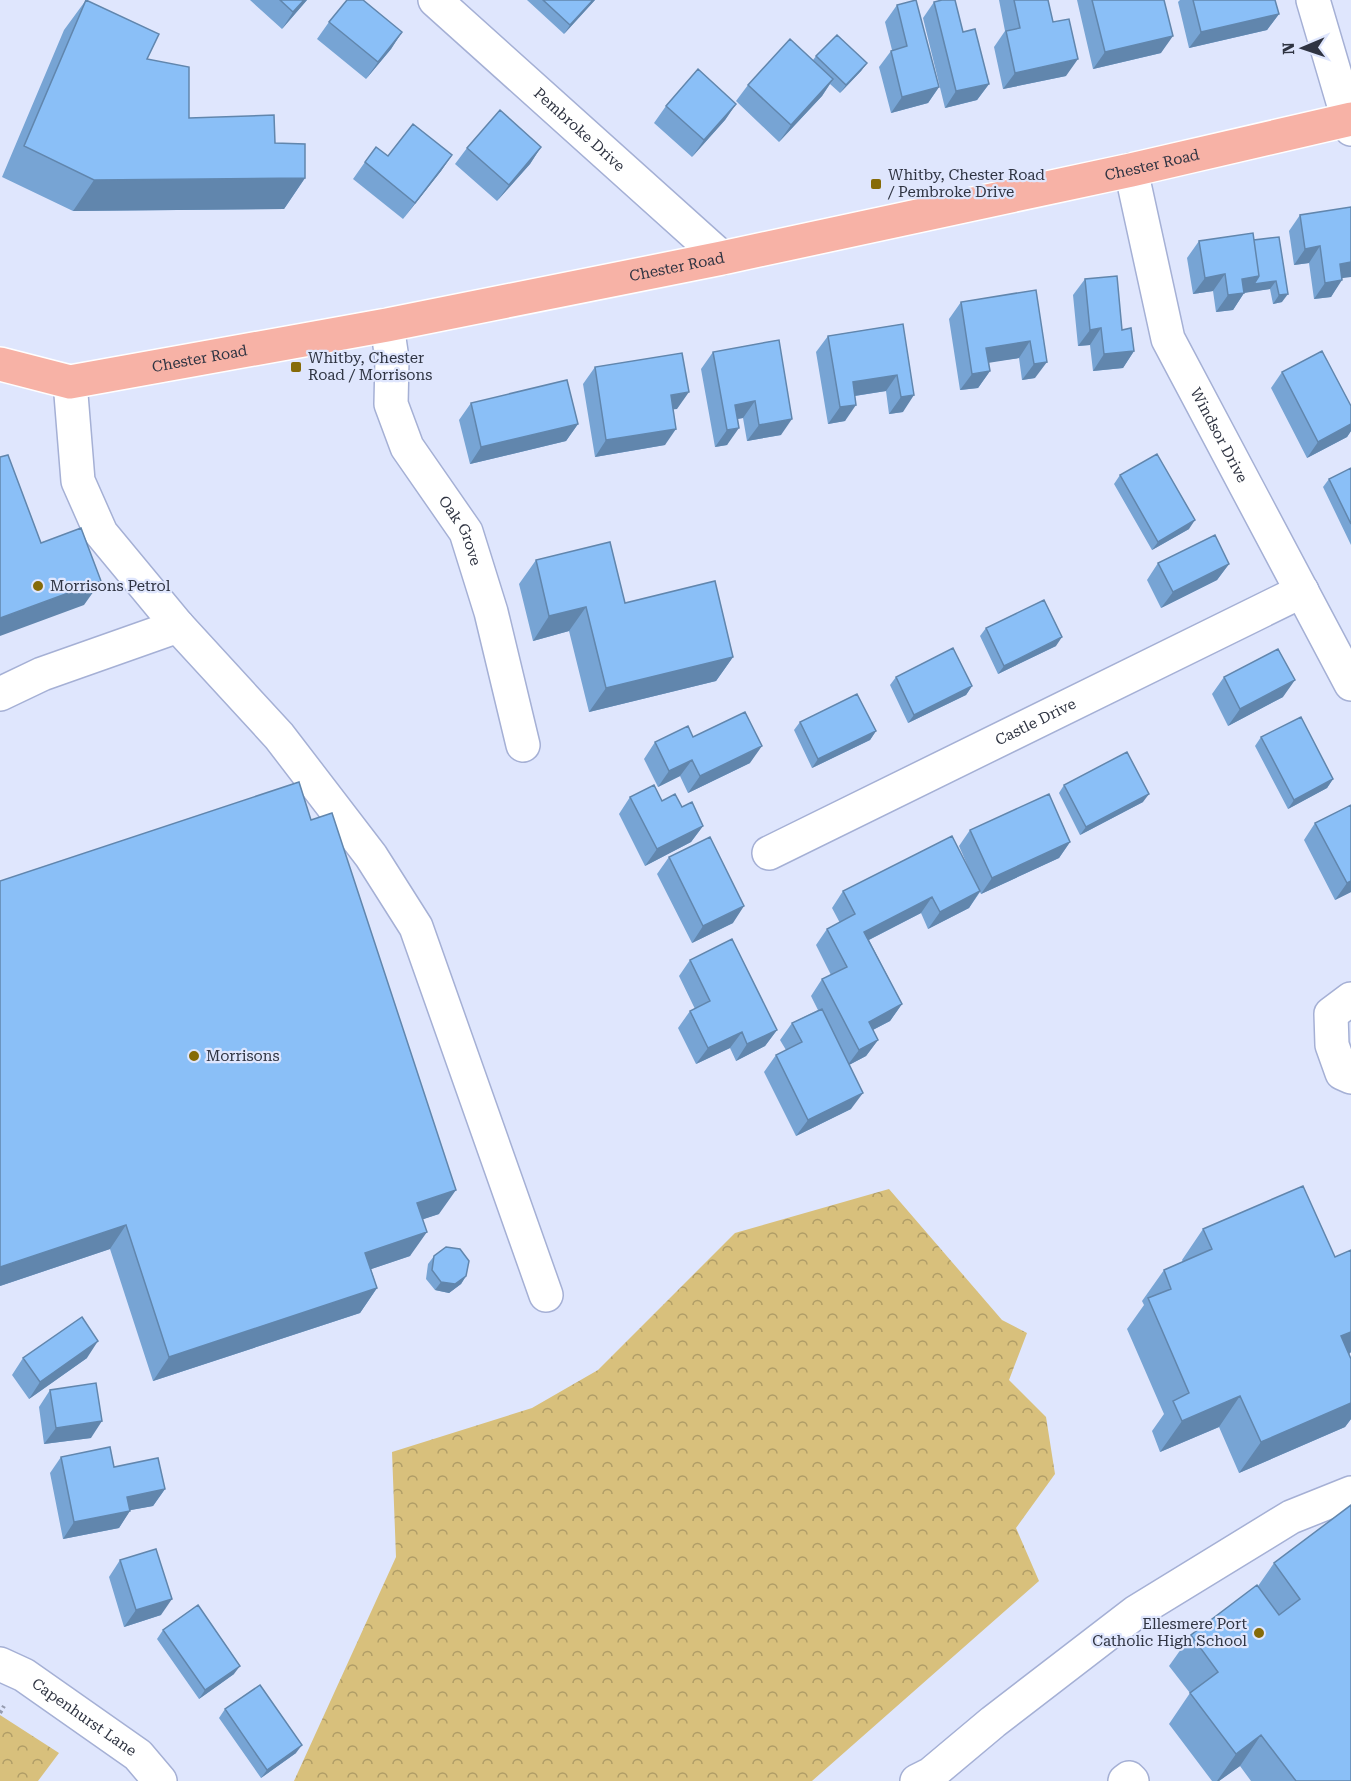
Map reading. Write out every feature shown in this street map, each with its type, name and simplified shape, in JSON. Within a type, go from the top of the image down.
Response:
[{"type":"main road","name":"Chester Road","points":[[0,364],[70,382],[387,325],[722,258],[1350,122]]},
{"type":"street","name":"Pembroke Drive","points":[[435,0],[722,258]]},
{"type":"street","points":[[1313,0],[1350,122]]},
{"type":"street","name":"Windsor Drive","points":[[1131,170],[1168,339],[1351,684]]},
{"type":"street","name":"Oak Grove","points":[[387,325],[392,359],[391,404],[407,447],[466,532],[490,612],[523,745]]},
{"type":"street","points":[[70,382],[78,481],[101,532],[178,626],[279,736],[371,856],[416,927],[546,1295]]},
{"type":"street","name":"Castle Drive","points":[[769,853],[1302,591]]},
{"type":"street","points":[[0,694],[42,674],[178,626]]},
{"type":"street","points":[[1351,999],[1331,1014],[1332,1045],[1342,1073],[1351,1077]]},
{"type":"street","points":[[928,1779],[993,1722],[1136,1612],[1291,1517],[1351,1493]]},
{"type":"street","name":"Capenhurst Lane","points":[[0,1664],[24,1675],[138,1755],[160,1781]]},
{"type":"street","points":[[1125,1781],[1130,1778],[1132,1781]]},
{"type":"green space","points":[[889,1189],[1002,1320],[1027,1333],[1009,1380],[1046,1417],[1055,1474],[1016,1528],[1039,1581],[812,1781],[294,1781],[396,1557],[392,1452],[532,1408],[598,1370],[735,1233]]},
{"type":"green space","points":[[0,1715],[59,1753],[38,1781],[0,1781]]},
{"type":"building","points":[[86,0],[159,34],[147,59],[189,67],[189,118],[274,115],[275,143],[305,144],[305,178],[94,180],[24,146]]},
{"type":"building","points":[[280,0],[304,0],[293,12]]},
{"type":"building","points":[[347,0],[363,0],[402,32],[378,62],[329,22]]},
{"type":"building","points":[[543,0],[593,0],[570,25]]},
{"type":"building","points":[[916,0],[939,87],[902,97],[891,51],[907,46],[897,5]]},
{"type":"building","points":[[955,0],[963,32],[975,29],[989,84],[956,91],[934,2]]},
{"type":"building","points":[[1014,0],[1048,0],[1053,22],[1069,19],[1078,59],[1015,73],[1006,31],[1020,28]]},
{"type":"building","points":[[1092,0],[1164,0],[1173,36],[1105,52]]},
{"type":"building","points":[[1193,0],[1275,0],[1279,14],[1201,32]]},
{"type":"building","points":[[837,35],[867,63],[846,85],[816,56]]},
{"type":"building","points":[[790,39],[833,79],[791,125],[748,85]]},
{"type":"building","points":[[698,69],[736,104],[704,140],[666,106]]},
{"type":"building","points":[[500,110],[541,147],[509,185],[467,148]]},
{"type":"building","points":[[413,124],[452,155],[415,203],[365,162],[376,147],[388,156]]},
{"type":"building","points":[[1351,207],[1351,262],[1340,264],[1342,280],[1325,283],[1320,246],[1305,249],[1300,215]]},
{"type":"building","points":[[1253,233],[1259,276],[1242,279],[1244,293],[1228,295],[1225,274],[1205,278],[1199,241]]},
{"type":"building","points":[[1279,237],[1288,294],[1279,295],[1276,281],[1254,284],[1259,276],[1254,240]]},
{"type":"building","points":[[1117,276],[1122,330],[1131,328],[1134,351],[1104,354],[1101,328],[1090,330],[1085,279]]},
{"type":"building","points":[[1036,290],[1047,362],[1034,364],[1030,341],[986,348],[990,371],[972,374],[961,302]]},
{"type":"building","points":[[903,324],[914,395],[901,397],[897,375],[853,382],[856,405],[840,407],[828,336]]},
{"type":"building","points":[[779,340],[792,419],[759,425],[755,401],[735,405],[739,428],[727,430],[713,352]]},
{"type":"building","points":[[1322,351],[1351,406],[1351,424],[1318,442],[1282,372]]},
{"type":"building","points":[[682,353],[689,392],[671,395],[676,429],[606,440],[595,367]]},
{"type":"building","points":[[567,380],[578,424],[481,447],[471,403]]},
{"type":"building","points":[[1157,454],[1195,520],[1158,542],[1120,475]]},
{"type":"building","points":[[8,455],[41,543],[81,528],[101,581],[0,618],[0,457]]},
{"type":"building","points":[[1351,468],[1351,524],[1329,479]]},
{"type":"building","points":[[1215,535],[1229,564],[1173,592],[1158,563]]},
{"type":"building","points":[[610,542],[625,603],[715,581],[733,657],[606,688],[586,607],[549,616],[536,560]]},
{"type":"building","points":[[1044,600],[1062,637],[1004,666],[986,628]]},
{"type":"building","points":[[953,648],[972,686],[914,715],[896,677]]},
{"type":"building","points":[[1278,649],[1295,680],[1240,709],[1224,677]]},
{"type":"building","points":[[857,694],[876,731],[818,759],[800,722]]},
{"type":"building","points":[[745,712],[762,746],[700,776],[692,760],[669,771],[655,742],[688,726],[693,737]]},
{"type":"building","points":[[1301,717],[1333,779],[1294,800],[1261,737]]},
{"type":"building","points":[[1127,752],[1149,794],[1086,827],[1064,785]]},
{"type":"building","name":"Morrisons","points":[[299,782],[311,820],[332,813],[456,1190],[417,1203],[427,1232],[365,1253],[377,1288],[169,1357],[126,1225],[0,1267],[0,881]]},
{"type":"building","points":[[654,785],[662,801],[675,794],[682,807],[692,802],[703,826],[657,849],[630,797]]},
{"type":"building","points":[[1049,794],[1070,842],[992,878],[970,830]]},
{"type":"building","points":[[1351,805],[1351,881],[1347,883],[1315,823]]},
{"type":"building","points":[[952,836],[980,891],[940,912],[932,897],[864,932],[902,1004],[869,1022],[878,1040],[859,1050],[822,979],[847,967],[827,929],[855,914],[843,891]]},
{"type":"building","points":[[710,837],[744,906],[703,926],[669,857]]},
{"type":"building","points":[[732,939],[777,1030],[747,1044],[742,1032],[708,1048],[690,1011],[710,1001],[690,960]]},
{"type":"building","points":[[822,1009],[863,1093],[808,1120],[776,1055],[802,1042],[792,1023]]},
{"type":"building","points":[[1303,1186],[1335,1257],[1351,1250],[1351,1332],[1341,1336],[1351,1359],[1351,1403],[1261,1442],[1240,1396],[1182,1421],[1173,1401],[1189,1393],[1148,1298],[1171,1289],[1164,1270],[1212,1249],[1203,1229]]},
{"type":"building","points":[[446,1247],[460,1249],[469,1261],[466,1276],[455,1284],[441,1282],[432,1270],[434,1256]]},
{"type":"building","points":[[82,1317],[98,1341],[40,1382],[23,1358]]},
{"type":"building","points":[[96,1383],[102,1421],[56,1428],[50,1390]]},
{"type":"building","points":[[110,1447],[114,1467],[158,1458],[165,1489],[127,1497],[130,1511],[74,1522],[61,1457]]},
{"type":"building","points":[[1351,1505],[1351,1781],[1296,1781],[1261,1735],[1236,1754],[1190,1693],[1218,1672],[1191,1635],[1257,1585],[1279,1615],[1300,1599],[1274,1563]]},
{"type":"building","points":[[156,1549],[172,1599],[136,1610],[120,1560]]},
{"type":"building","points":[[198,1605],[240,1666],[205,1690],[163,1630]]},
{"type":"building","points":[[260,1685],[302,1745],[267,1770],[225,1709]]},
{"type":"place","name":"Whitby, Chester Road / Pembroke Drive","points":[[876,184]]},
{"type":"place","name":"Whitby, Chester Road / Morrisons","points":[[296,367]]},
{"type":"place","name":"Morrisons Petrol","points":[[38,586]]},
{"type":"place","name":"Morrisons","points":[[194,1056]]},
{"type":"place","name":"Ellesmere Port Catholic High School","points":[[1259,1633]]}]
